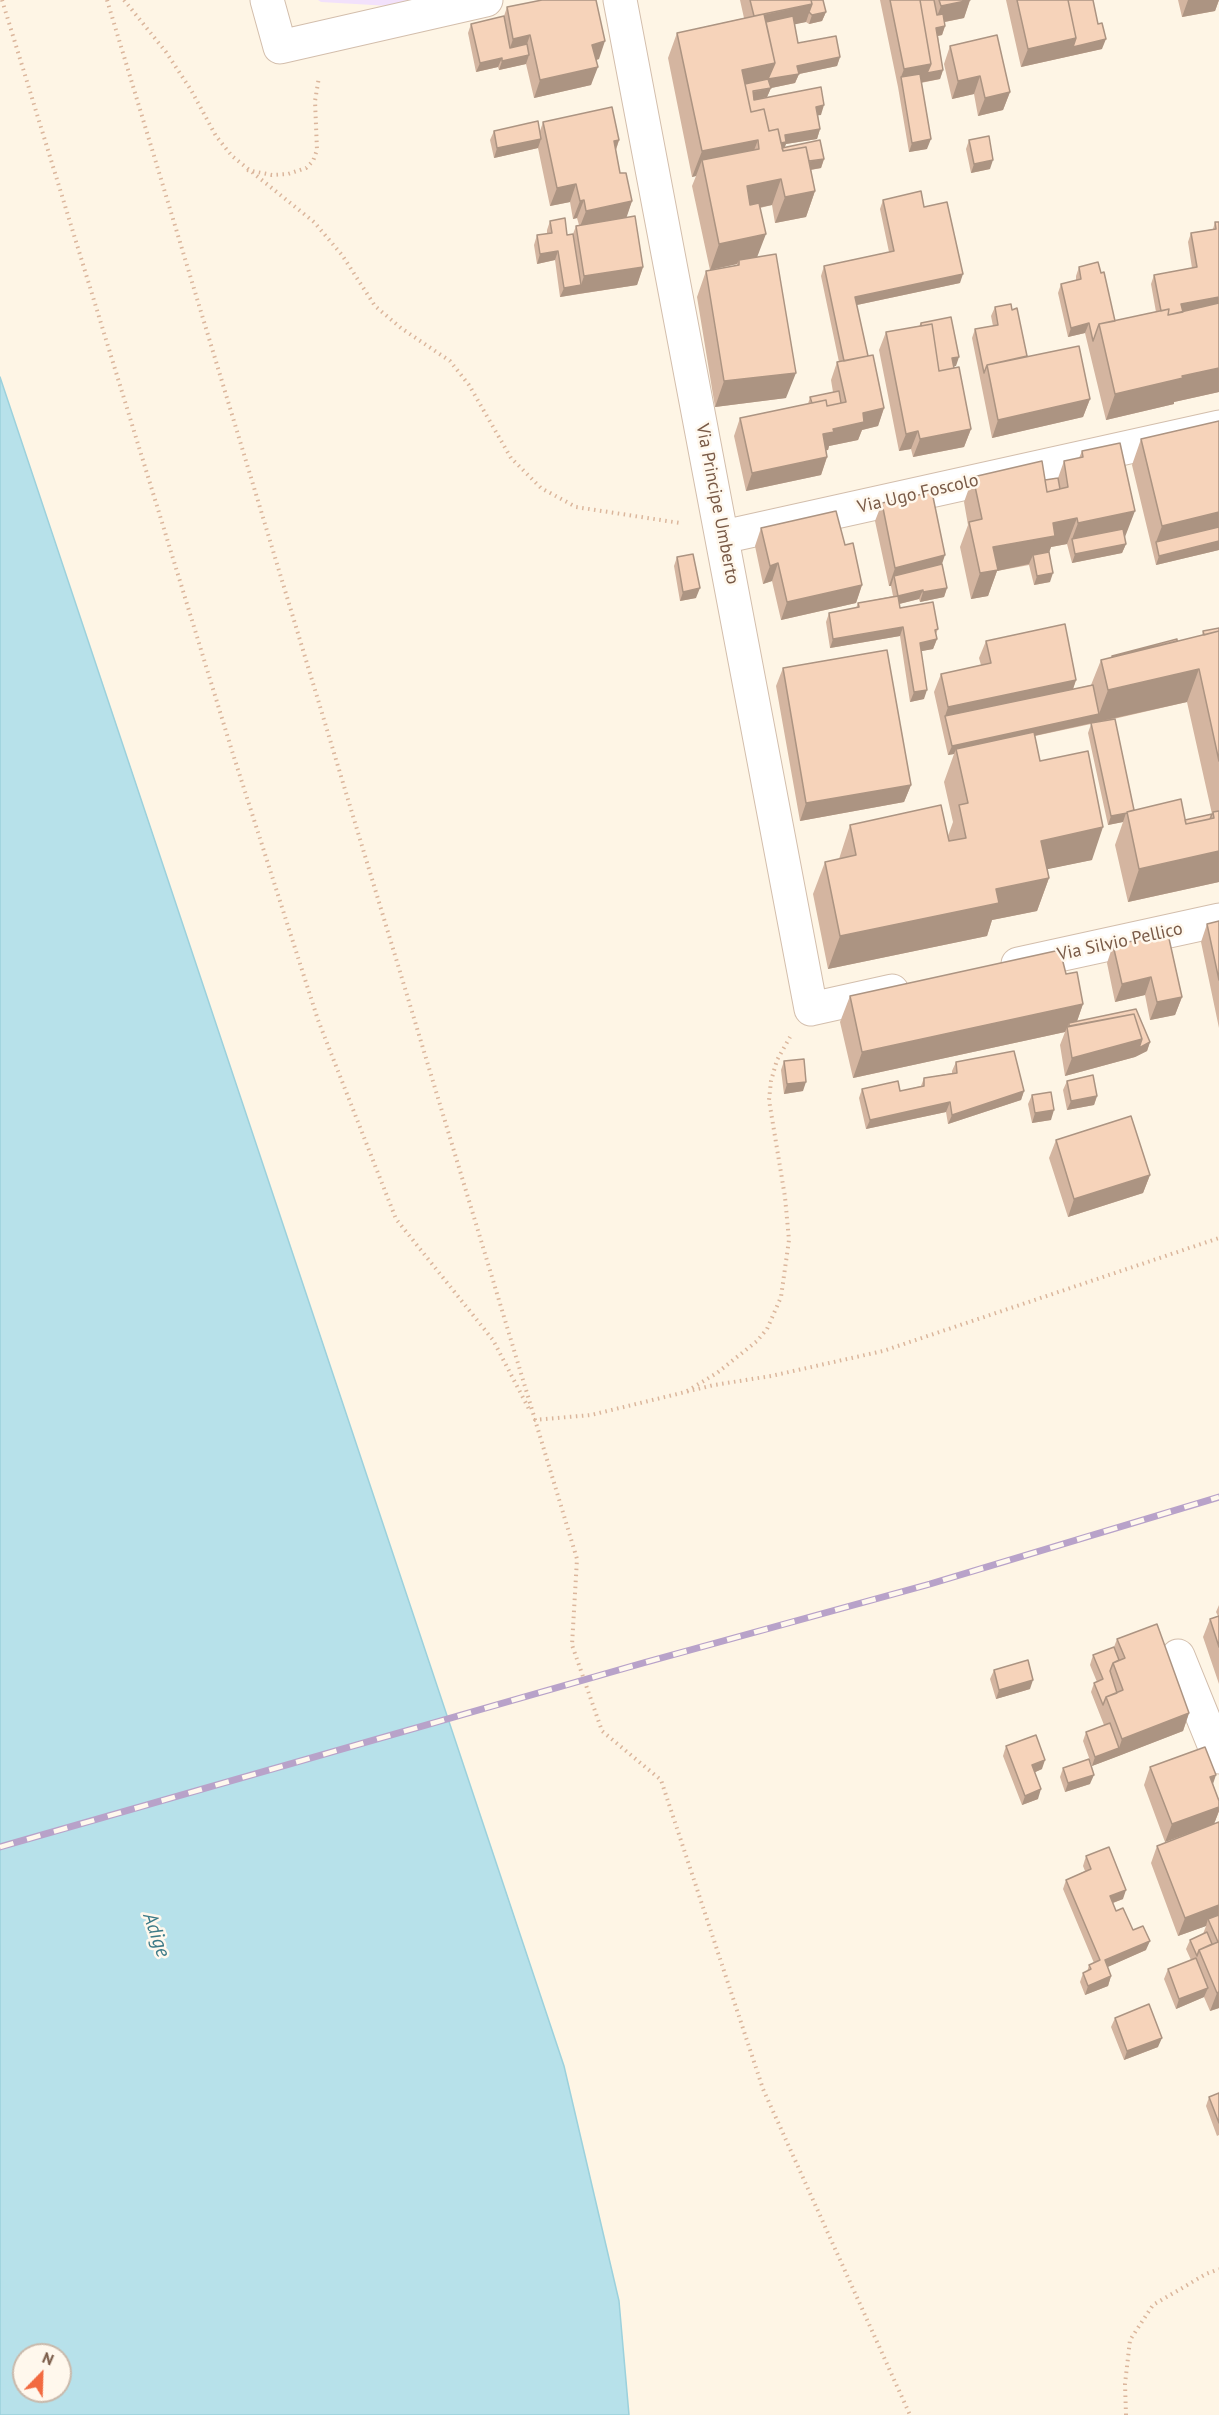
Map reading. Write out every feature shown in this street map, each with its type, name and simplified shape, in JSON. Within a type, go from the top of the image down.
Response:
[{"type":"street","points":[[267,0],[280,48],[486,0]]},
{"type":"street","name":"Via Principe Umberto","points":[[620,0],[811,1009]]},
{"type":"street","name":"Via Ugo Foscolo","points":[[723,537],[1219,427]]},
{"type":"street","name":"Via Silvio Pellico","points":[[986,971],[1219,920]]},
{"type":"street","points":[[811,1009],[916,986]]},
{"type":"street","points":[[1178,1656],[1219,1757]]},
{"type":"path","points":[[3,0],[228,740],[318,1020],[396,1219],[493,1340],[534,1420]]},
{"type":"path","points":[[107,0],[577,1559],[572,1644],[602,1731],[661,1780],[763,2089],[910,2415]]},
{"type":"path","points":[[123,0],[166,52],[185,80],[216,136],[232,156],[314,222],[342,255],[375,306],[401,328],[450,362],[470,385],[511,458],[541,488],[576,507],[684,523],[723,537]]},
{"type":"path","points":[[247,170],[272,175],[288,174],[306,168],[313,161],[317,150],[315,101],[325,37]]},
{"type":"path","points":[[683,1393],[717,1373],[757,1341],[767,1329],[782,1297],[789,1240],[785,1197],[769,1100],[777,1060],[793,1030],[811,1009]]},
{"type":"path","points":[[534,1420],[591,1415],[714,1385],[771,1376],[883,1351],[1219,1238]]},
{"type":"path","points":[[1126,2415],[1125,2384],[1130,2340],[1153,2305],[1206,2274],[1219,2270]]},
{"type":"shaded area","points":[[318,0],[419,0],[390,6]]},
{"type":"water","name":"Adige","points":[[0,377],[564,2066],[619,2301],[629,2415],[0,2415]]},
{"type":"building","points":[[542,0],[596,0],[605,41],[592,45],[598,67],[540,80],[530,35],[513,39],[507,7]]},
{"type":"building","points":[[750,0],[811,0],[812,4],[754,16]]},
{"type":"building","points":[[811,0],[823,0],[826,12],[812,15],[809,12]]},
{"type":"building","points":[[890,0],[920,0],[931,64],[904,69]]},
{"type":"building","points":[[920,0],[934,0],[937,15],[943,14],[945,26],[936,28],[943,70],[927,73],[931,64]]},
{"type":"building","points":[[939,0],[970,0],[941,6]]},
{"type":"building","points":[[1017,0],[1068,0],[1076,38],[1028,49]]},
{"type":"building","points":[[1068,0],[1093,0],[1098,24],[1102,23],[1106,39],[1073,47],[1076,38]]},
{"type":"building","points":[[764,14],[775,63],[742,70],[751,112],[764,109],[769,131],[778,129],[783,151],[806,147],[815,191],[785,197],[781,179],[747,186],[750,205],[759,203],[766,234],[719,244],[702,160],[759,149],[758,140],[702,151],[677,33]]},
{"type":"building","points":[[504,16],[510,48],[527,44],[529,55],[480,63],[471,24]]},
{"type":"building","points":[[793,16],[798,43],[836,36],[840,57],[797,66],[799,74],[768,79],[775,63],[766,22]]},
{"type":"building","points":[[997,35],[1010,92],[985,98],[980,76],[958,81],[950,46]]},
{"type":"building","points":[[920,74],[931,139],[912,143],[901,77]]},
{"type":"building","points":[[768,79],[771,88],[753,91],[754,100],[821,87],[824,105],[816,107],[820,129],[785,135],[786,142],[781,143],[778,129],[769,131],[764,109],[751,112],[745,84]]},
{"type":"building","points":[[612,107],[619,140],[614,141],[620,173],[626,173],[632,201],[586,211],[584,200],[580,201],[576,184],[557,188],[543,122]]},
{"type":"building","points":[[538,121],[541,139],[497,148],[494,131]]},
{"type":"building","points":[[989,136],[993,160],[974,164],[969,140]]},
{"type":"building","points":[[820,140],[824,159],[809,161],[806,147],[783,151],[782,148]]},
{"type":"building","points":[[921,191],[924,207],[947,202],[963,274],[855,297],[868,356],[844,361],[824,266],[894,251],[883,200]]},
{"type":"building","points":[[635,216],[643,267],[584,276],[576,226]]},
{"type":"building","points":[[565,218],[567,235],[573,234],[581,285],[564,288],[558,251],[540,254],[537,235],[552,233],[550,221]]},
{"type":"building","points":[[1215,222],[1219,222],[1219,297],[1181,304],[1183,312],[1168,315],[1169,309],[1161,311],[1154,275],[1197,267],[1191,233],[1216,229]]},
{"type":"building","points":[[776,254],[796,373],[724,381],[706,271],[739,265],[739,260]]},
{"type":"building","points":[[1098,262],[1101,273],[1104,272],[1115,321],[1099,324],[1093,341],[1089,323],[1071,328],[1061,284],[1081,279],[1079,267]]},
{"type":"building","points":[[1219,303],[1219,368],[1115,394],[1099,324],[1169,309],[1168,315]]},
{"type":"building","points":[[1011,304],[1012,310],[1017,308],[1027,356],[987,365],[984,373],[975,329],[998,325],[995,307]]},
{"type":"building","points":[[951,317],[959,357],[952,358],[954,368],[939,371],[932,324],[921,326],[921,323]]},
{"type":"building","points":[[932,324],[939,371],[959,367],[971,429],[920,439],[918,431],[906,434],[886,332]]},
{"type":"building","points":[[1079,346],[1090,399],[998,420],[987,365]]},
{"type":"building","points":[[873,355],[884,408],[863,413],[864,422],[833,429],[834,432],[823,434],[827,457],[752,473],[740,418],[826,400],[827,406],[846,402],[837,362]]},
{"type":"building","points":[[839,391],[841,403],[827,406],[826,400],[812,403],[810,397]]},
{"type":"building","points":[[1219,421],[1219,512],[1162,526],[1141,439]]},
{"type":"building","points":[[1120,443],[1135,511],[1078,523],[1077,518],[1053,523],[1055,536],[993,547],[998,570],[980,573],[969,522],[982,519],[973,477],[1042,461],[1047,492],[1068,487],[1064,461],[1083,457],[1082,451]]},
{"type":"building","points":[[1058,478],[1060,489],[1047,492],[1045,480]]},
{"type":"building","points":[[932,492],[945,555],[895,568],[882,503]]},
{"type":"building","points":[[836,511],[845,545],[853,543],[862,585],[787,602],[778,563],[770,566],[761,528]]},
{"type":"building","points":[[1219,527],[1219,541],[1159,556],[1156,542]]},
{"type":"building","points":[[1123,529],[1126,544],[1075,554],[1072,539]]},
{"type":"building","points":[[1049,552],[1053,573],[1037,576],[1033,555]]},
{"type":"building","points":[[693,554],[700,588],[683,592],[677,557]]},
{"type":"building","points":[[942,564],[947,588],[923,592],[923,590],[898,596],[894,576]]},
{"type":"building","points":[[898,596],[900,608],[933,602],[938,629],[935,630],[937,639],[920,643],[927,690],[914,692],[903,627],[833,639],[829,613],[859,607],[858,603]]},
{"type":"building","points":[[1065,624],[1076,680],[948,707],[941,674],[991,663],[986,641]]},
{"type":"building","points":[[1219,628],[1219,631],[1204,635],[1203,631]]},
{"type":"building","points":[[1219,631],[1219,761],[1199,669],[1108,690],[1101,660]]},
{"type":"building","points":[[1177,639],[1177,641],[1112,657],[1112,656]]},
{"type":"building","points":[[887,650],[911,785],[806,803],[783,668]]},
{"type":"building","points":[[1093,685],[1099,714],[952,746],[945,716]]},
{"type":"building","points":[[1115,719],[1134,810],[1111,816],[1091,723]]},
{"type":"building","points":[[1034,732],[1040,761],[1088,751],[1103,827],[1041,841],[1049,878],[996,889],[999,903],[840,936],[825,862],[856,855],[850,825],[941,805],[949,841],[966,838],[959,805],[968,803],[956,749]]},
{"type":"building","points":[[1181,799],[1186,824],[1214,818],[1213,812],[1219,811],[1219,851],[1139,869],[1127,812]]},
{"type":"building","points":[[1212,814],[1210,819],[1186,824],[1185,820]]},
{"type":"building","points":[[1219,921],[1219,980],[1207,924]]},
{"type":"building","points":[[1168,934],[1182,997],[1157,1002],[1151,977],[1122,984],[1113,945]]},
{"type":"building","points":[[1060,950],[1066,974],[1077,972],[1083,1004],[862,1052],[850,996]]},
{"type":"building","points":[[1136,1009],[1150,1042],[1139,1048],[1142,1039],[1134,1014],[1069,1026],[1069,1023]]},
{"type":"building","points":[[1134,1014],[1142,1039],[1072,1058],[1067,1027]]},
{"type":"building","points":[[1014,1051],[1024,1091],[952,1115],[950,1102],[870,1120],[862,1089],[898,1081],[900,1091],[924,1086],[924,1078],[957,1073],[956,1062]]},
{"type":"building","points":[[804,1059],[806,1082],[787,1084],[784,1061]]},
{"type":"building","points":[[1093,1075],[1097,1096],[1071,1101],[1067,1081]]},
{"type":"building","points":[[1051,1092],[1054,1110],[1035,1113],[1032,1095]]},
{"type":"building","points":[[1131,1116],[1150,1175],[1074,1199],[1056,1140]]},
{"type":"building","points":[[1219,1616],[1219,1647],[1210,1619]]},
{"type":"building","points":[[1157,1624],[1189,1713],[1122,1739],[1106,1697],[1123,1690],[1113,1663],[1125,1658],[1117,1639]]},
{"type":"building","points":[[1114,1647],[1119,1660],[1113,1663],[1110,1671],[1117,1693],[1106,1697],[1103,1705],[1094,1683],[1103,1679],[1093,1655]]},
{"type":"building","points":[[1028,1660],[1033,1680],[999,1690],[994,1670]]},
{"type":"building","points":[[1110,1723],[1119,1748],[1095,1757],[1086,1732]]},
{"type":"building","points":[[1036,1735],[1045,1760],[1032,1765],[1041,1789],[1025,1796],[1006,1746]]},
{"type":"building","points":[[1205,1747],[1216,1775],[1210,1777],[1219,1807],[1172,1824],[1150,1767]]},
{"type":"building","points":[[1089,1759],[1094,1775],[1068,1783],[1063,1768]]},
{"type":"building","points":[[1219,1822],[1219,1905],[1185,1918],[1157,1846]]},
{"type":"building","points":[[1109,1847],[1126,1890],[1110,1896],[1116,1911],[1123,1908],[1133,1930],[1143,1926],[1150,1941],[1105,1960],[1111,1976],[1088,1986],[1083,1973],[1091,1969],[1089,1965],[1100,1960],[1066,1880],[1091,1869],[1086,1856]]},
{"type":"building","points":[[1219,1915],[1219,1992],[1217,1993],[1199,1950],[1218,1942],[1208,1919]]},
{"type":"building","points":[[1207,1932],[1212,1944],[1199,1950],[1197,1956],[1190,1940]]},
{"type":"building","points":[[1196,1958],[1208,1988],[1179,1999],[1168,1969]]},
{"type":"building","points":[[1149,2004],[1162,2038],[1127,2051],[1115,2018]]},
{"type":"building","points":[[1219,2093],[1219,2123],[1209,2097]]},
{"type":"railway","points":[[0,1847],[643,1663],[930,1584],[1219,1497]]}]
